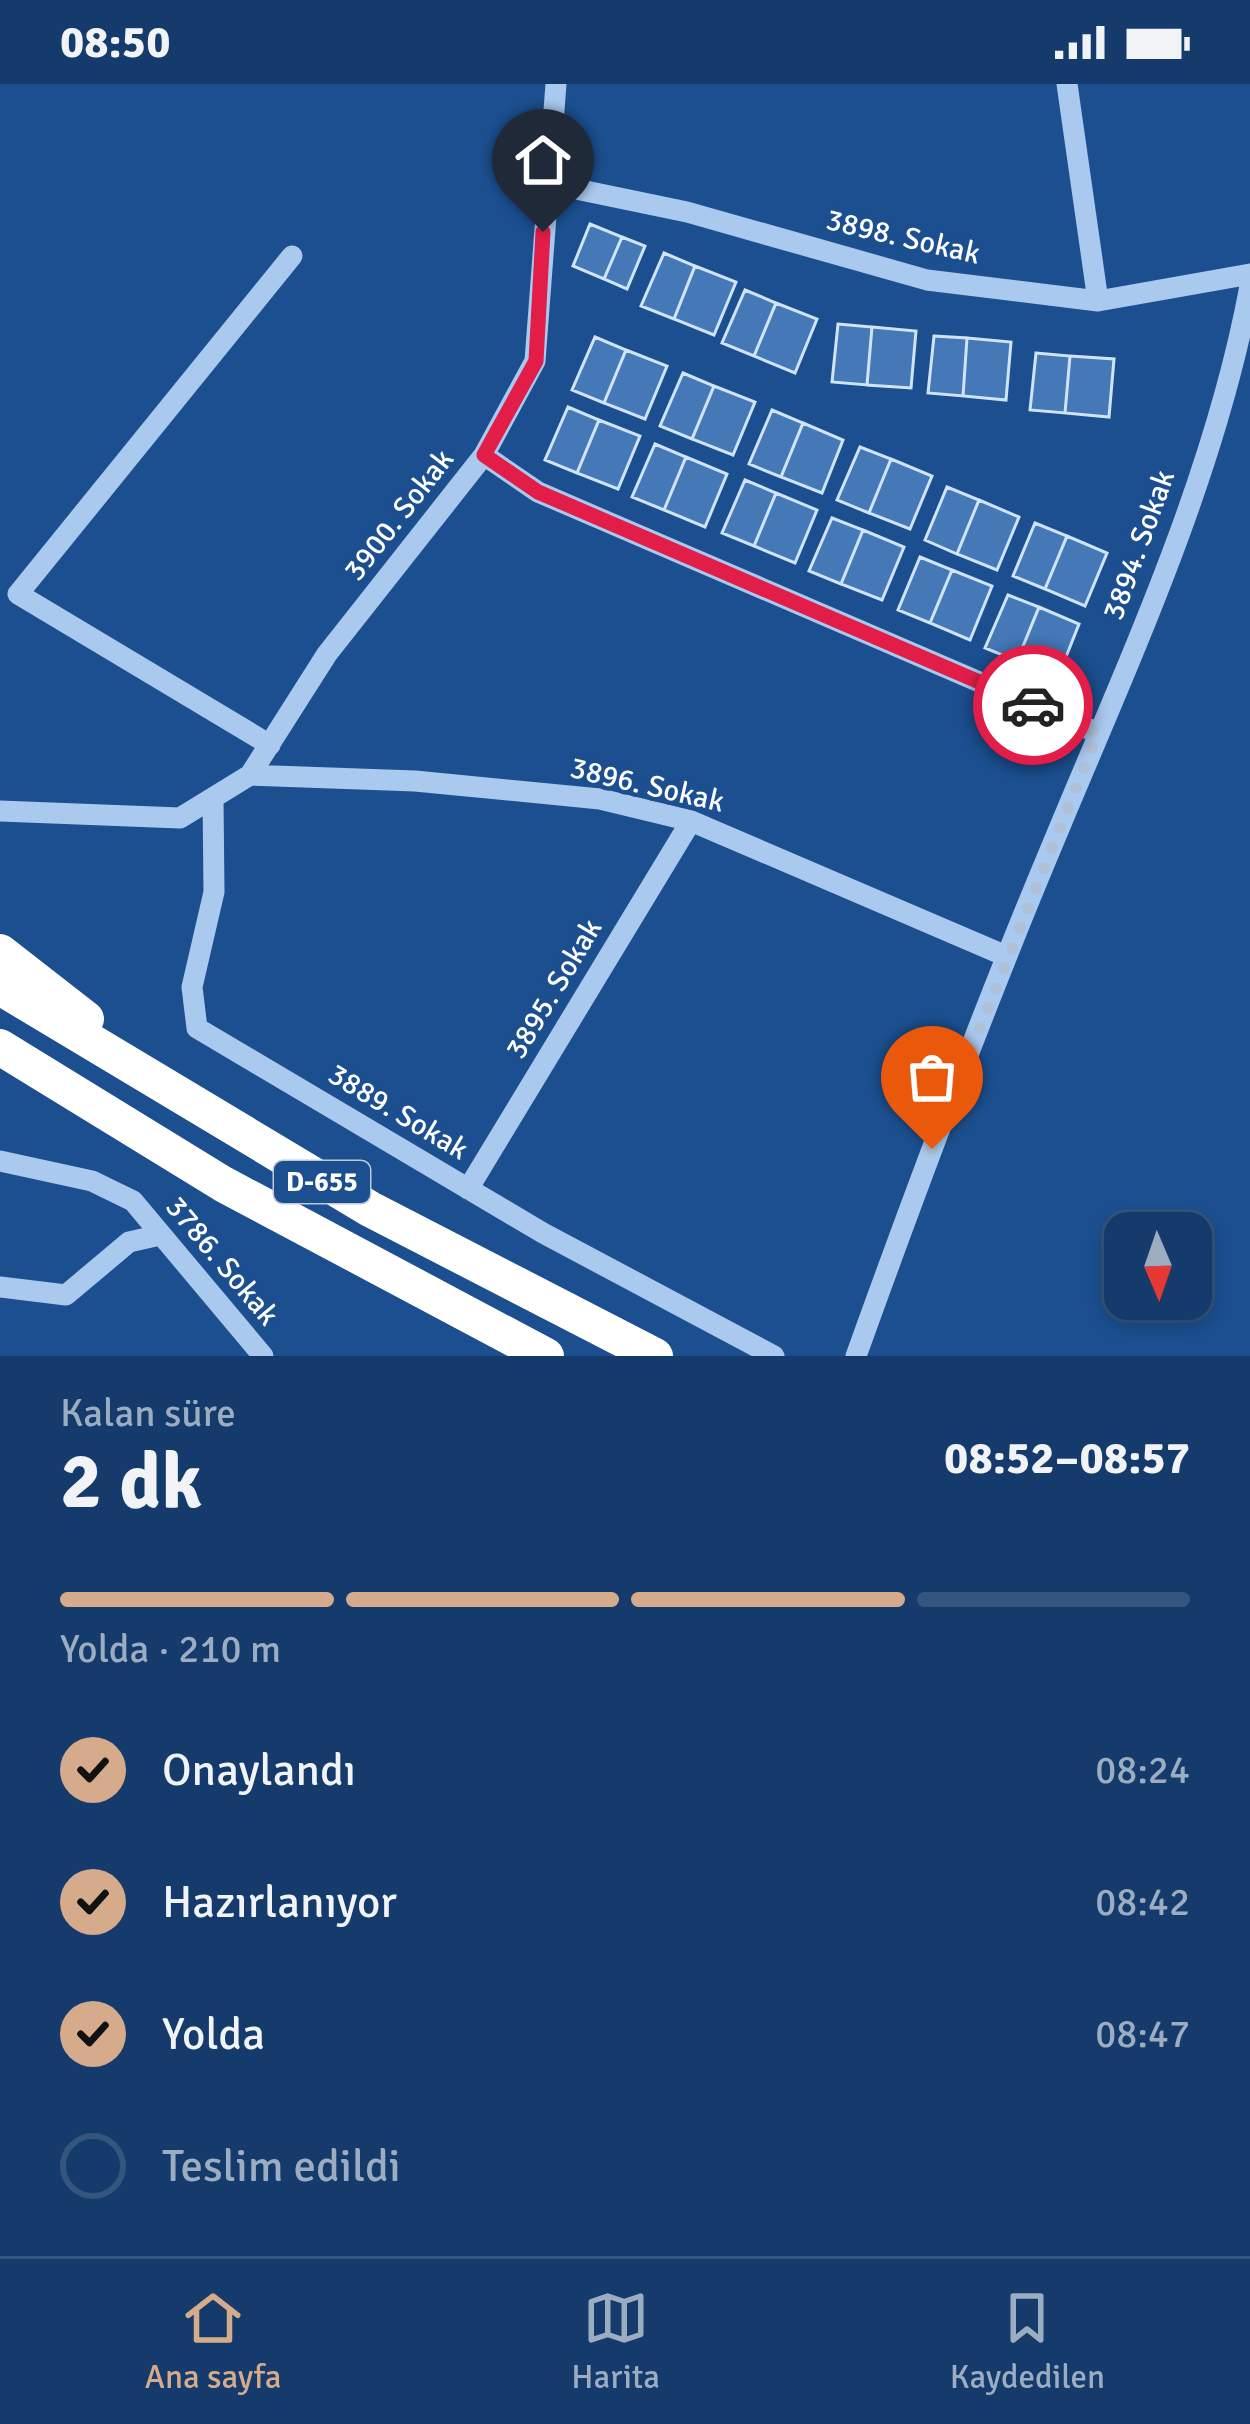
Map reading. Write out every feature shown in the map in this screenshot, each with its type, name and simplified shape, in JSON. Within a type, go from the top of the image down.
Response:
[{"type":"highway","points":[[0,952],[201,1112]]},
{"type":"highway","name":"D-655","points":[[0,987],[201,1112],[370,1209],[655,1356]]},
{"type":"highway","name":"D-655","points":[[0,1047],[223,1184],[546,1356]]},
{"type":"highway","points":[[0,1077],[223,1184]]},
{"type":"street","name":"3900. Sokak","points":[[0,811],[180,818],[250,775],[327,654],[484,455],[536,361],[556,84]]},
{"type":"street","points":[[1067,84],[1098,301]]},
{"type":"street","name":"3898. Sokak","points":[[547,183],[687,212],[927,280],[1098,301],[1250,274]]},
{"type":"street","points":[[269,745],[18,594],[292,256]]},
{"type":"street","name":"3894. Sokak","points":[[856,1356],[1006,956],[1159,586],[1238,347],[1250,286]]},
{"type":"street","points":[[484,455],[538,492],[1098,733]]},
{"type":"street","name":"3896. Sokak","points":[[250,775],[415,781],[600,799],[691,821],[1006,956]]},
{"type":"street","name":"3889. Sokak","points":[[213,798],[214,892],[192,987],[197,1028],[468,1189],[774,1356]]},
{"type":"street","name":"3895. Sokak","points":[[468,1189],[691,821]]},
{"type":"street","name":"3786. Sokak","points":[[0,1161],[92,1180],[133,1201],[262,1356]]},
{"type":"street","points":[[0,1287],[66,1295],[129,1242],[160,1235]]},
{"type":"building","points":[[590,224],[622,237],[604,279],[573,266]]},
{"type":"building","points":[[622,237],[645,246],[627,289],[604,279]]},
{"type":"building","points":[[664,253],[695,266],[674,319],[641,306]]},
{"type":"building","points":[[695,266],[736,282],[714,335],[674,319]]},
{"type":"building","points":[[745,290],[776,303],[754,356],[722,343]]},
{"type":"building","points":[[776,303],[817,319],[795,373],[754,356]]},
{"type":"building","points":[[838,324],[872,327],[867,385],[832,382]]},
{"type":"building","points":[[872,327],[916,331],[911,388],[867,385]]},
{"type":"building","points":[[934,336],[967,338],[963,396],[928,393]]},
{"type":"building","points":[[595,337],[626,350],[604,403],[572,390]]},
{"type":"building","points":[[967,338],[1011,342],[1006,400],[963,396]]},
{"type":"building","points":[[626,350],[667,366],[645,419],[604,403]]},
{"type":"building","points":[[1036,353],[1070,356],[1065,413],[1030,410]]},
{"type":"building","points":[[1070,356],[1114,359],[1109,417],[1065,413]]},
{"type":"building","points":[[683,373],[714,386],[692,439],[660,426]]},
{"type":"building","points":[[714,386],[755,402],[733,455],[692,439]]},
{"type":"building","points":[[568,407],[599,420],[577,473],[545,460]]},
{"type":"building","points":[[772,410],[803,423],[781,477],[749,464]]},
{"type":"building","points":[[599,420],[640,436],[618,489],[577,473]]},
{"type":"building","points":[[803,423],[843,440],[822,493],[781,477]]},
{"type":"building","points":[[655,444],[686,457],[664,510],[632,497]]},
{"type":"building","points":[[860,447],[891,459],[869,513],[837,500]]},
{"type":"building","points":[[686,457],[727,474],[705,527],[664,510]]},
{"type":"building","points":[[891,459],[932,476],[910,529],[869,513]]},
{"type":"building","points":[[745,480],[776,493],[754,546],[722,533]]},
{"type":"building","points":[[947,487],[979,500],[957,554],[925,540]]},
{"type":"building","points":[[776,493],[817,510],[795,563],[754,546]]},
{"type":"building","points":[[979,500],[1019,517],[997,570],[957,554]]},
{"type":"building","points":[[832,518],[863,530],[841,584],[809,571]]},
{"type":"building","points":[[1035,523],[1067,536],[1045,589],[1013,576]]},
{"type":"building","points":[[863,530],[904,547],[882,600],[841,584]]},
{"type":"building","points":[[1067,536],[1107,553],[1085,606],[1045,589]]},
{"type":"building","points":[[920,557],[952,570],[930,623],[898,610]]},
{"type":"building","points":[[952,570],[992,586],[970,640],[930,623]]},
{"type":"building","points":[[1008,595],[1039,607],[1017,661],[985,648]]},
{"type":"building","points":[[1039,607],[1079,624],[1058,677],[1017,661]]},
{"type":"way so far","points":[[932,1149],[1098,733],[1033,705]]},
{"type":"route","points":[[543,232],[536,361],[484,455],[538,492],[1033,705]]}]
